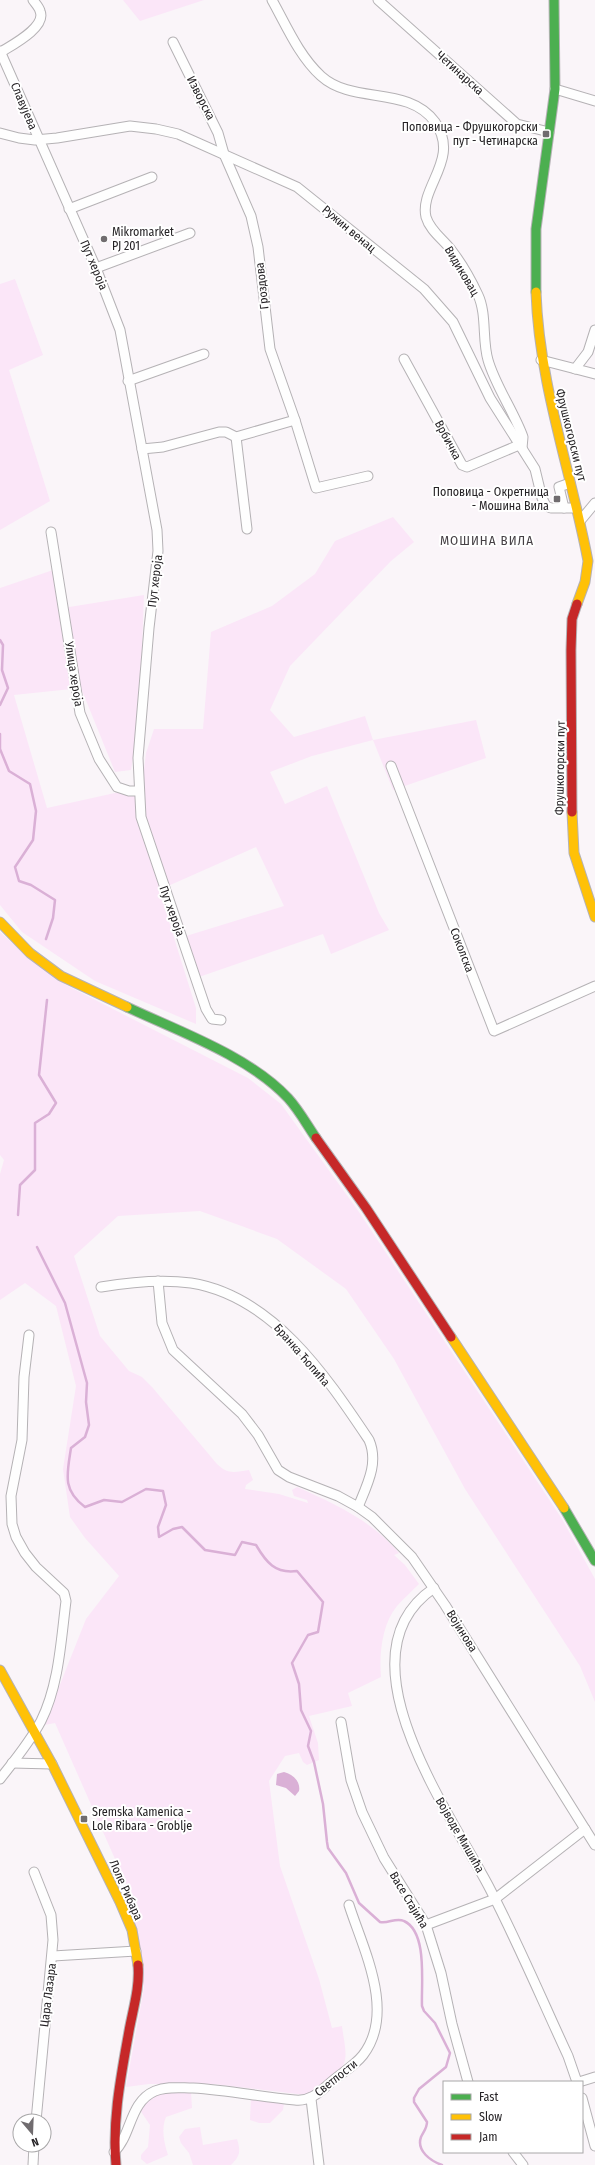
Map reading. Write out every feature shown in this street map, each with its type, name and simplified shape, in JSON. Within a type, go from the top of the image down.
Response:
[{"type":"street","points":[[0,52],[38,26],[41,19],[41,11],[33,0]]},
{"type":"street","name":"Видиковац","points":[[272,0],[305,59],[321,76],[338,87],[358,94],[405,101],[419,107],[437,126],[443,141],[444,152],[426,204],[426,217],[433,229],[452,250],[480,299],[487,358],[523,437],[521,446]]},
{"type":"street","name":"Четинарска","points":[[378,0],[517,124],[549,132]]},
{"type":"street","name":"Фрушкогорски пут","points":[[554,0],[555,89],[536,229],[535,256],[537,327],[541,360],[580,520],[588,561],[585,582],[572,619],[572,831],[577,866],[595,917]]},
{"type":"street","name":"Изворска","points":[[173,42],[218,133],[224,154]]},
{"type":"street","name":"Славујева","points":[[0,52],[38,140]]},
{"type":"street","points":[[555,89],[595,101]]},
{"type":"street","name":"Ружин венац","points":[[0,132],[19,138],[38,140],[130,126],[178,134],[297,187],[424,289],[453,322],[490,398],[535,469],[542,498],[546,506],[576,508]]},
{"type":"street","name":"Пут хероја","points":[[38,140],[96,268],[120,330],[128,381],[157,530],[158,551],[149,628],[138,758],[141,817],[206,1010],[212,1019],[221,1020]]},
{"type":"street","name":"Гроздова","points":[[224,154],[251,216],[258,247],[270,349],[295,420],[316,488],[368,476]]},
{"type":"street","points":[[69,209],[152,177]]},
{"type":"street","points":[[96,268],[190,233]]},
{"type":"street","points":[[575,369],[588,352],[595,330]]},
{"type":"street","points":[[128,381],[204,354]]},
{"type":"street","name":"Врбичка","points":[[404,359],[462,465],[467,467],[521,446]]},
{"type":"street","points":[[541,360],[595,374]]},
{"type":"street","points":[[142,449],[163,447],[218,432],[226,432],[236,437],[295,420]]},
{"type":"street","points":[[236,437],[247,529]]},
{"type":"street","points":[[564,508],[559,487],[570,483]]},
{"type":"street","points":[[580,520],[595,503]]},
{"type":"street","name":"Улица хероја","points":[[51,532],[76,697],[80,713],[99,759],[118,787],[128,791],[139,791]]},
{"type":"street","name":"Соколска","points":[[391,766],[494,1031],[595,986]]},
{"type":"street","points":[[0,923],[30,953],[61,976],[227,1054],[257,1071],[288,1098],[366,1208],[569,1516],[595,1561]]},
{"type":"street","name":"Бранка Ћопића","points":[[101,1287],[158,1281],[192,1284],[215,1289],[240,1299],[274,1322],[314,1366],[365,1434],[372,1447],[374,1462],[358,1507]]},
{"type":"street","name":"Војинова","points":[[158,1281],[162,1323],[173,1350],[242,1414],[258,1435],[278,1470],[289,1477],[358,1507],[372,1517],[412,1557],[434,1588],[595,1845]]},
{"type":"street","points":[[0,1779],[7,1766],[34,1731],[46,1708],[53,1685],[66,1600],[64,1593],[36,1567],[25,1553],[16,1537],[11,1519],[11,1496],[22,1440],[23,1390],[29,1334]]},
{"type":"street","name":"Војводе Мишића","points":[[434,1588],[415,1603],[403,1623],[398,1635],[395,1658],[401,1710],[426,1775],[495,1899],[568,2056],[578,2081]]},
{"type":"street","name":"Лоле Рибара","points":[[0,1670],[52,1764],[125,1912],[136,1951],[138,1966],[137,1993],[118,2094],[114,2152],[116,2165]]},
{"type":"street","name":"Васе Стајића","points":[[341,1722],[351,1780],[362,1812],[384,1858],[426,1925],[441,1973],[452,2024],[468,2081]]},
{"type":"street","points":[[7,1766],[52,1764]]},
{"type":"street","points":[[426,1925],[495,1899],[585,1829]]},
{"type":"street","name":"Цара Лазара","points":[[34,1872],[51,1915],[53,1956],[46,2009],[37,2113]]},
{"type":"street","name":"Светлости","points":[[114,2152],[123,2144],[136,2108],[149,2094],[161,2089],[213,2089],[296,2100],[311,2099],[363,2055],[374,2032],[377,1991],[349,1905]]},
{"type":"street","points":[[53,1956],[136,1951]]},
{"type":"street","points":[[581,2081],[595,2077]]},
{"type":"street","points":[[311,2099],[319,2165]]},
{"type":"street","points":[[583,2102],[595,2146]]},
{"type":"street","points":[[33,2165],[34,2153]]},
{"type":"street","points":[[514,2153],[524,2165]]},
{"type":"shaded area","points":[[123,0],[204,0],[140,21]]},
{"type":"shaded area","points":[[15,279],[43,355],[9,370],[50,501],[0,530],[0,284]]},
{"type":"shaded area","points":[[393,517],[414,542],[391,561],[290,666],[270,710],[294,737],[365,716],[373,740],[312,756],[270,772],[285,804],[327,786],[379,913],[389,930],[331,954],[323,934],[199,977],[186,936],[284,906],[256,847],[159,890],[196,1008],[196,1024],[95,981],[22,932],[0,905],[0,588],[59,568],[63,608],[144,595],[139,725],[131,770],[115,772],[81,688],[14,695],[47,808],[142,787],[146,753],[154,729],[203,729],[211,632],[272,606],[315,574],[335,541]]},
{"type":"shaded area","points":[[476,720],[486,758],[393,790],[373,740]]},
{"type":"shaded area","points":[[0,932],[27,956],[66,985],[248,1078],[281,1104],[359,1212],[562,1519],[595,1579],[595,1702],[580,1666],[465,1489],[394,1359],[346,1289],[277,1239],[200,1211],[118,1216],[74,1256],[100,1336],[129,1371],[142,1377],[152,1387],[217,1464],[225,1470],[232,1472],[249,1470],[253,1480],[246,1485],[245,1489],[279,1494],[308,1503],[307,1500],[294,1496],[292,1490],[297,1487],[352,1514],[377,1531],[388,1541],[399,1553],[394,1555],[405,1565],[419,1584],[397,1606],[388,1621],[381,1649],[381,1677],[348,1693],[352,1706],[309,1716],[318,1743],[319,1760],[307,1765],[303,1762],[299,1753],[285,1756],[269,1781],[280,1866],[319,1979],[332,2028],[342,2026],[345,2048],[345,2060],[343,2066],[335,2076],[306,2095],[213,2084],[149,2084],[126,2087],[144,1988],[130,1893],[55,1723],[44,1725],[86,1619],[119,1576],[85,1538],[70,1517],[63,1469],[76,1386],[56,1306],[25,1283],[0,1300],[0,1174],[4,1160],[0,1155]]},
{"type":"shaded area","points":[[284,1772],[296,1779],[298,1782],[299,1791],[295,1796],[286,1788],[276,1785],[277,1774]]},
{"type":"shaded area","points":[[164,2092],[191,2092],[192,2108],[166,2117],[164,2121],[164,2136],[168,2155],[147,2164],[141,2159],[141,2155],[148,2147],[150,2125],[140,2110],[149,2098]]},
{"type":"shaded area","points":[[251,2097],[284,2103],[283,2110],[270,2123],[259,2123],[250,2120]]},
{"type":"shaded area","points":[[200,2127],[203,2145],[237,2139],[239,2154],[231,2165],[193,2165],[189,2153],[181,2143],[179,2137],[185,2129]]},
{"type":"waterway","points":[[0,640],[3,645],[2,670],[8,688],[0,705]]},
{"type":"waterway","points":[[0,734],[0,749],[9,771],[30,784],[36,811],[33,840],[15,867],[19,881],[31,885],[55,900],[53,918],[46,939]]},
{"type":"waterway","points":[[18,1215],[20,1185],[35,1170],[35,1123],[49,1114],[56,1103],[39,1075],[47,1000]]},
{"type":"waterway","points":[[37,1247],[65,1303],[87,1383],[86,1402],[89,1425],[85,1437],[71,1448],[68,1466],[69,1488],[78,1501],[85,1507],[104,1500],[122,1502],[146,1489],[163,1491],[166,1505],[158,1527],[159,1537],[173,1529],[182,1527],[205,1550],[235,1555],[242,1542],[256,1545],[272,1566],[283,1571],[297,1571],[323,1602],[318,1632],[308,1635],[292,1663],[299,1684],[301,1710],[311,1731],[308,1746],[314,1762],[323,1804],[328,1848],[346,1873],[359,1903],[380,1922],[398,1920],[404,1921],[412,1927],[417,1936],[422,1959],[422,2006],[424,2011],[435,2023],[450,2053],[446,2067],[419,2089],[414,2098],[414,2102],[427,2122],[426,2128],[421,2137],[421,2147],[429,2158],[442,2165]]},
{"type":"traffic: fast","points":[[536,292],[536,229],[555,89],[554,0]]},
{"type":"traffic: fast","points":[[127,1007],[190,1035],[254,1069],[288,1098],[316,1138]]},
{"type":"traffic: fast","points":[[564,1508],[595,1561]]},
{"type":"traffic: slow","points":[[536,292],[538,326],[549,394],[588,561],[585,582],[577,604]]},
{"type":"traffic: slow","points":[[572,812],[574,853],[595,917]]},
{"type":"traffic: slow","points":[[0,922],[30,953],[61,976],[127,1007]]},
{"type":"traffic: slow","points":[[451,1337],[564,1508]]},
{"type":"traffic: slow","points":[[0,1670],[52,1764],[120,1902],[132,1930],[138,1965]]},
{"type":"traffic: jam","points":[[572,812],[571,650],[572,619],[577,604]]},
{"type":"traffic: jam","points":[[316,1138],[366,1208],[451,1337]]},
{"type":"traffic: jam","points":[[116,2165],[116,2115],[120,2081],[137,1990],[138,1965]]},
{"type":"place","name":"Поповица - Фрушкогорски пут - Четинарска","points":[[546,134]]},
{"type":"place","name":"Mikromarket PJ 201","points":[[104,239]]},
{"type":"place","name":"Поповица - Окретница - Мошина Вила","points":[[557,499]]},
{"type":"place","name":"Sremska Kamenica - Lole Ribara - Groblje","points":[[84,1819]]},
{"type":"district","name":"МОШИНА ВИЛА","points":[[487,540]]}]
